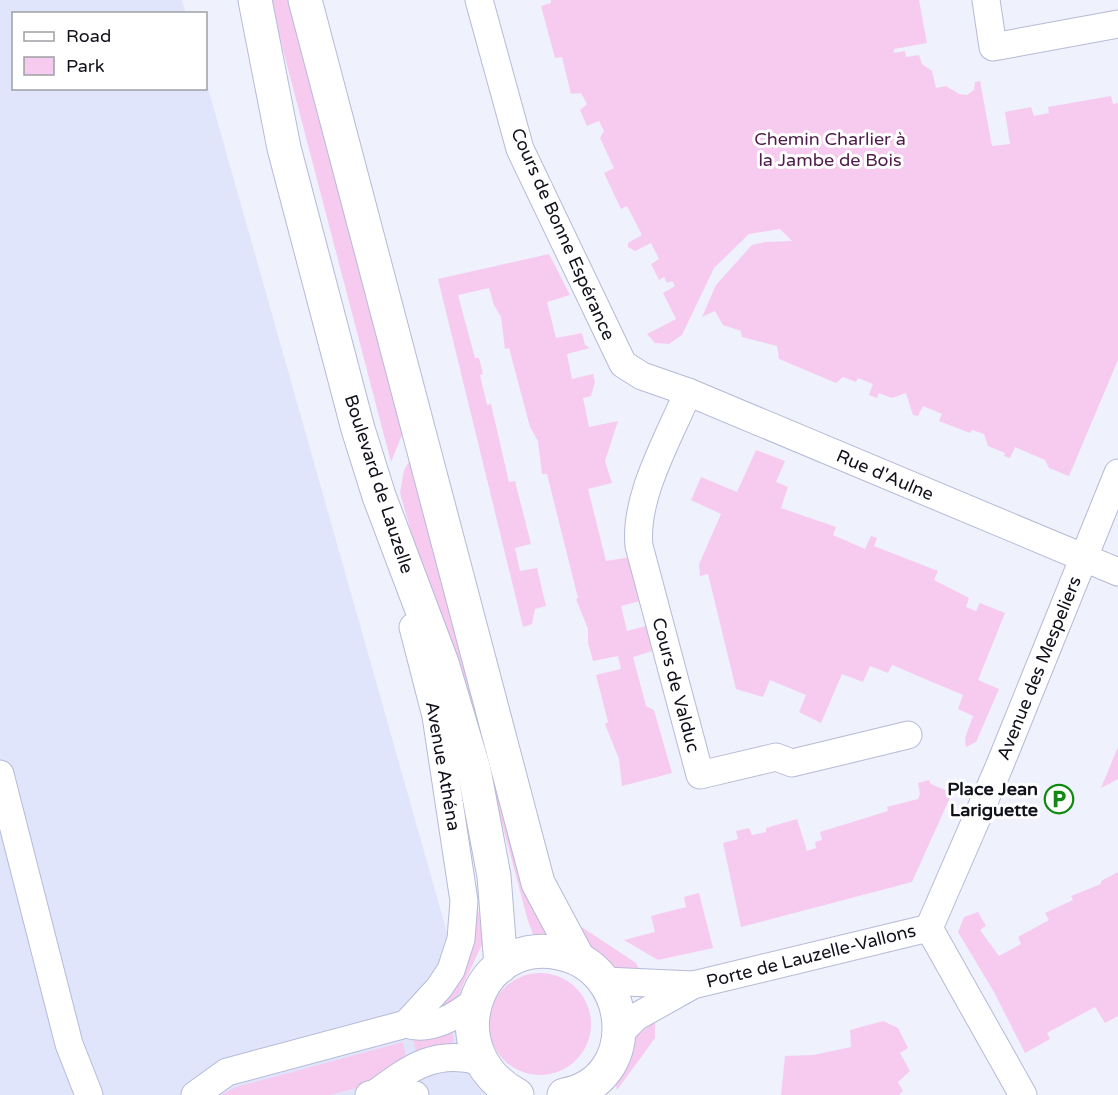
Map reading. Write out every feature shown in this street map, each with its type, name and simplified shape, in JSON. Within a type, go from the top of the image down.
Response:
[{"type":"main road","name":"Boulevard de Lauzelle","points":[[255,0],[284,148],[358,429],[379,496],[442,663],[474,770],[494,876],[501,966]]},
{"type":"main road","points":[[305,0],[538,883],[578,958]]},
{"type":"main road","points":[[517,1095],[490,1076],[479,1060],[473,1041],[471,1021],[475,1001],[485,982],[501,966],[519,957],[538,952],[558,952],[578,958],[593,968],[605,981],[617,1005],[620,1033],[604,1083],[581,1092],[564,1095]]},
{"type":"street","name":"Cours de Bonne Espérance","points":[[479,0],[520,149],[623,364],[642,376],[688,392]]},
{"type":"street","points":[[986,0],[993,47],[1118,24]]},
{"type":"street","name":"Rue d'Aulne","points":[[688,392],[1118,572]]},
{"type":"street","name":"Cours de Valduc","points":[[688,392],[647,490],[637,527],[639,546],[700,775],[776,757],[792,763],[908,735]]},
{"type":"street","name":"Avenue des Mespeliers","points":[[929,928],[999,766],[1118,473]]},
{"type":"street","name":"Avenue Athéna","points":[[379,496],[382,541],[421,650],[436,716],[464,901],[461,939],[451,970],[439,988],[406,1024]]},
{"type":"street","points":[[0,774],[69,1044],[89,1095]]},
{"type":"street","points":[[929,928],[1023,1095]]},
{"type":"street","name":"Porte de Lauzelle-Vallons","points":[[620,1033],[636,1017],[693,985],[768,965],[929,928]]},
{"type":"street","name":"Porte de Lauzelle-Vallons","points":[[605,981],[693,985]]},
{"type":"street","points":[[195,1095],[227,1072],[406,1024],[415,1027],[450,1020],[475,1001]]},
{"type":"street","points":[[372,1094],[413,1066],[458,1055],[479,1060]]},
{"type":"street","points":[[372,1094],[415,1095]]},
{"type":"shaded area","points":[[0,0],[182,0],[186,12],[12,12],[12,90],[207,90],[207,85],[493,1095],[0,1095]]},
{"type":"green space","points":[[270,0],[298,0],[409,418],[391,462]]},
{"type":"green space","name":"Chemin Charlier à la Jambe de Bois","points":[[551,0],[919,0],[927,43],[894,49],[894,53],[905,51],[906,57],[919,55],[922,64],[932,71],[936,88],[946,86],[959,94],[967,95],[974,90],[975,82],[980,81],[992,146],[1010,144],[1005,112],[1031,107],[1034,116],[1049,113],[1048,107],[1111,96],[1113,104],[1118,103],[1118,360],[1069,476],[1049,468],[1045,460],[1015,447],[1010,458],[1004,456],[1005,453],[988,446],[984,434],[972,430],[970,433],[939,421],[942,414],[923,406],[918,416],[913,415],[906,393],[892,398],[879,393],[877,398],[869,395],[873,384],[858,378],[856,382],[843,377],[836,383],[779,359],[777,346],[742,337],[741,331],[723,325],[715,311],[702,317],[716,285],[752,245],[792,241],[780,229],[749,234],[714,268],[682,335],[669,344],[655,343],[647,334],[676,319],[663,293],[675,286],[672,281],[667,283],[664,277],[659,280],[651,264],[659,259],[651,243],[635,251],[628,247],[628,243],[642,235],[627,206],[621,209],[604,173],[614,168],[600,138],[604,131],[599,121],[587,126],[580,110],[587,104],[581,93],[571,94],[562,57],[555,58],[541,6],[551,3]]},
{"type":"green space","points":[[549,254],[570,295],[547,302],[556,338],[582,333],[585,345],[590,348],[567,354],[572,379],[593,374],[595,382],[591,396],[583,398],[589,427],[618,421],[605,461],[612,483],[588,489],[606,561],[631,557],[640,601],[621,606],[627,631],[646,626],[652,651],[633,657],[646,706],[654,710],[672,773],[622,786],[619,759],[605,724],[608,722],[596,675],[621,669],[618,656],[593,661],[588,643],[588,629],[576,599],[578,598],[547,474],[542,474],[538,441],[530,427],[509,348],[505,349],[501,317],[494,305],[489,288],[458,295],[475,358],[479,358],[483,374],[480,375],[487,405],[491,404],[509,482],[515,481],[531,544],[515,548],[520,571],[537,568],[546,606],[535,609],[532,624],[523,627],[438,279]]},
{"type":"green space","points":[[756,450],[785,461],[776,482],[788,487],[781,508],[836,527],[833,535],[865,549],[871,536],[877,538],[874,546],[938,571],[934,580],[969,598],[966,607],[976,611],[980,603],[1005,613],[978,680],[999,689],[976,742],[966,747],[965,738],[973,716],[958,709],[963,695],[892,665],[888,673],[870,666],[863,682],[842,674],[821,723],[799,712],[806,695],[770,680],[763,697],[736,689],[708,574],[700,576],[699,564],[721,514],[691,500],[701,477],[737,492]]},
{"type":"green space","points":[[415,452],[546,936],[533,934],[528,921],[483,752],[435,617],[400,493],[404,470]]},
{"type":"green space","points":[[1118,747],[1118,779],[1101,788]]},
{"type":"green space","points":[[929,780],[931,784],[952,793],[912,882],[741,927],[723,843],[738,839],[736,831],[749,828],[752,835],[766,832],[766,828],[797,819],[807,851],[816,848],[815,842],[822,840],[820,832],[888,811],[887,807],[918,799],[920,794],[918,783]]},
{"type":"green space","points":[[1118,872],[1118,1016],[1105,1023],[1095,1007],[1047,1033],[1050,1039],[1025,1053],[994,992],[958,932],[964,917],[978,912],[986,926],[980,930],[999,956],[1021,944],[1018,937],[1049,920],[1045,913],[1073,900],[1071,896],[1101,884],[1101,881]]},
{"type":"green space","points":[[472,891],[486,936],[453,1006],[418,1019]]},
{"type":"green space","points":[[699,893],[713,948],[658,960],[624,940],[655,932],[651,916],[686,907],[684,897]]},
{"type":"green space","points":[[577,924],[636,963],[640,971],[616,967],[600,959]]},
{"type":"green space","points":[[540,973],[559,977],[576,988],[587,1005],[591,1024],[587,1043],[576,1060],[559,1071],[540,1075],[521,1071],[504,1060],[493,1043],[489,1024],[493,1005],[504,988],[521,977]]},
{"type":"green space","points":[[655,1021],[655,1038],[617,1090],[615,1082],[627,1044]]},
{"type":"green space","points":[[883,1021],[898,1028],[908,1048],[900,1053],[910,1071],[898,1082],[903,1091],[899,1095],[781,1095],[785,1056],[813,1055],[851,1047],[850,1030]]},
{"type":"green space","points":[[452,1031],[454,1045],[417,1057],[413,1039]]},
{"type":"green space","points":[[403,1042],[407,1062],[357,1088],[330,1095],[221,1095],[236,1087]]},
{"type":"place","name":"Place Jean Lariguette","points":[[1059,799]]}]
